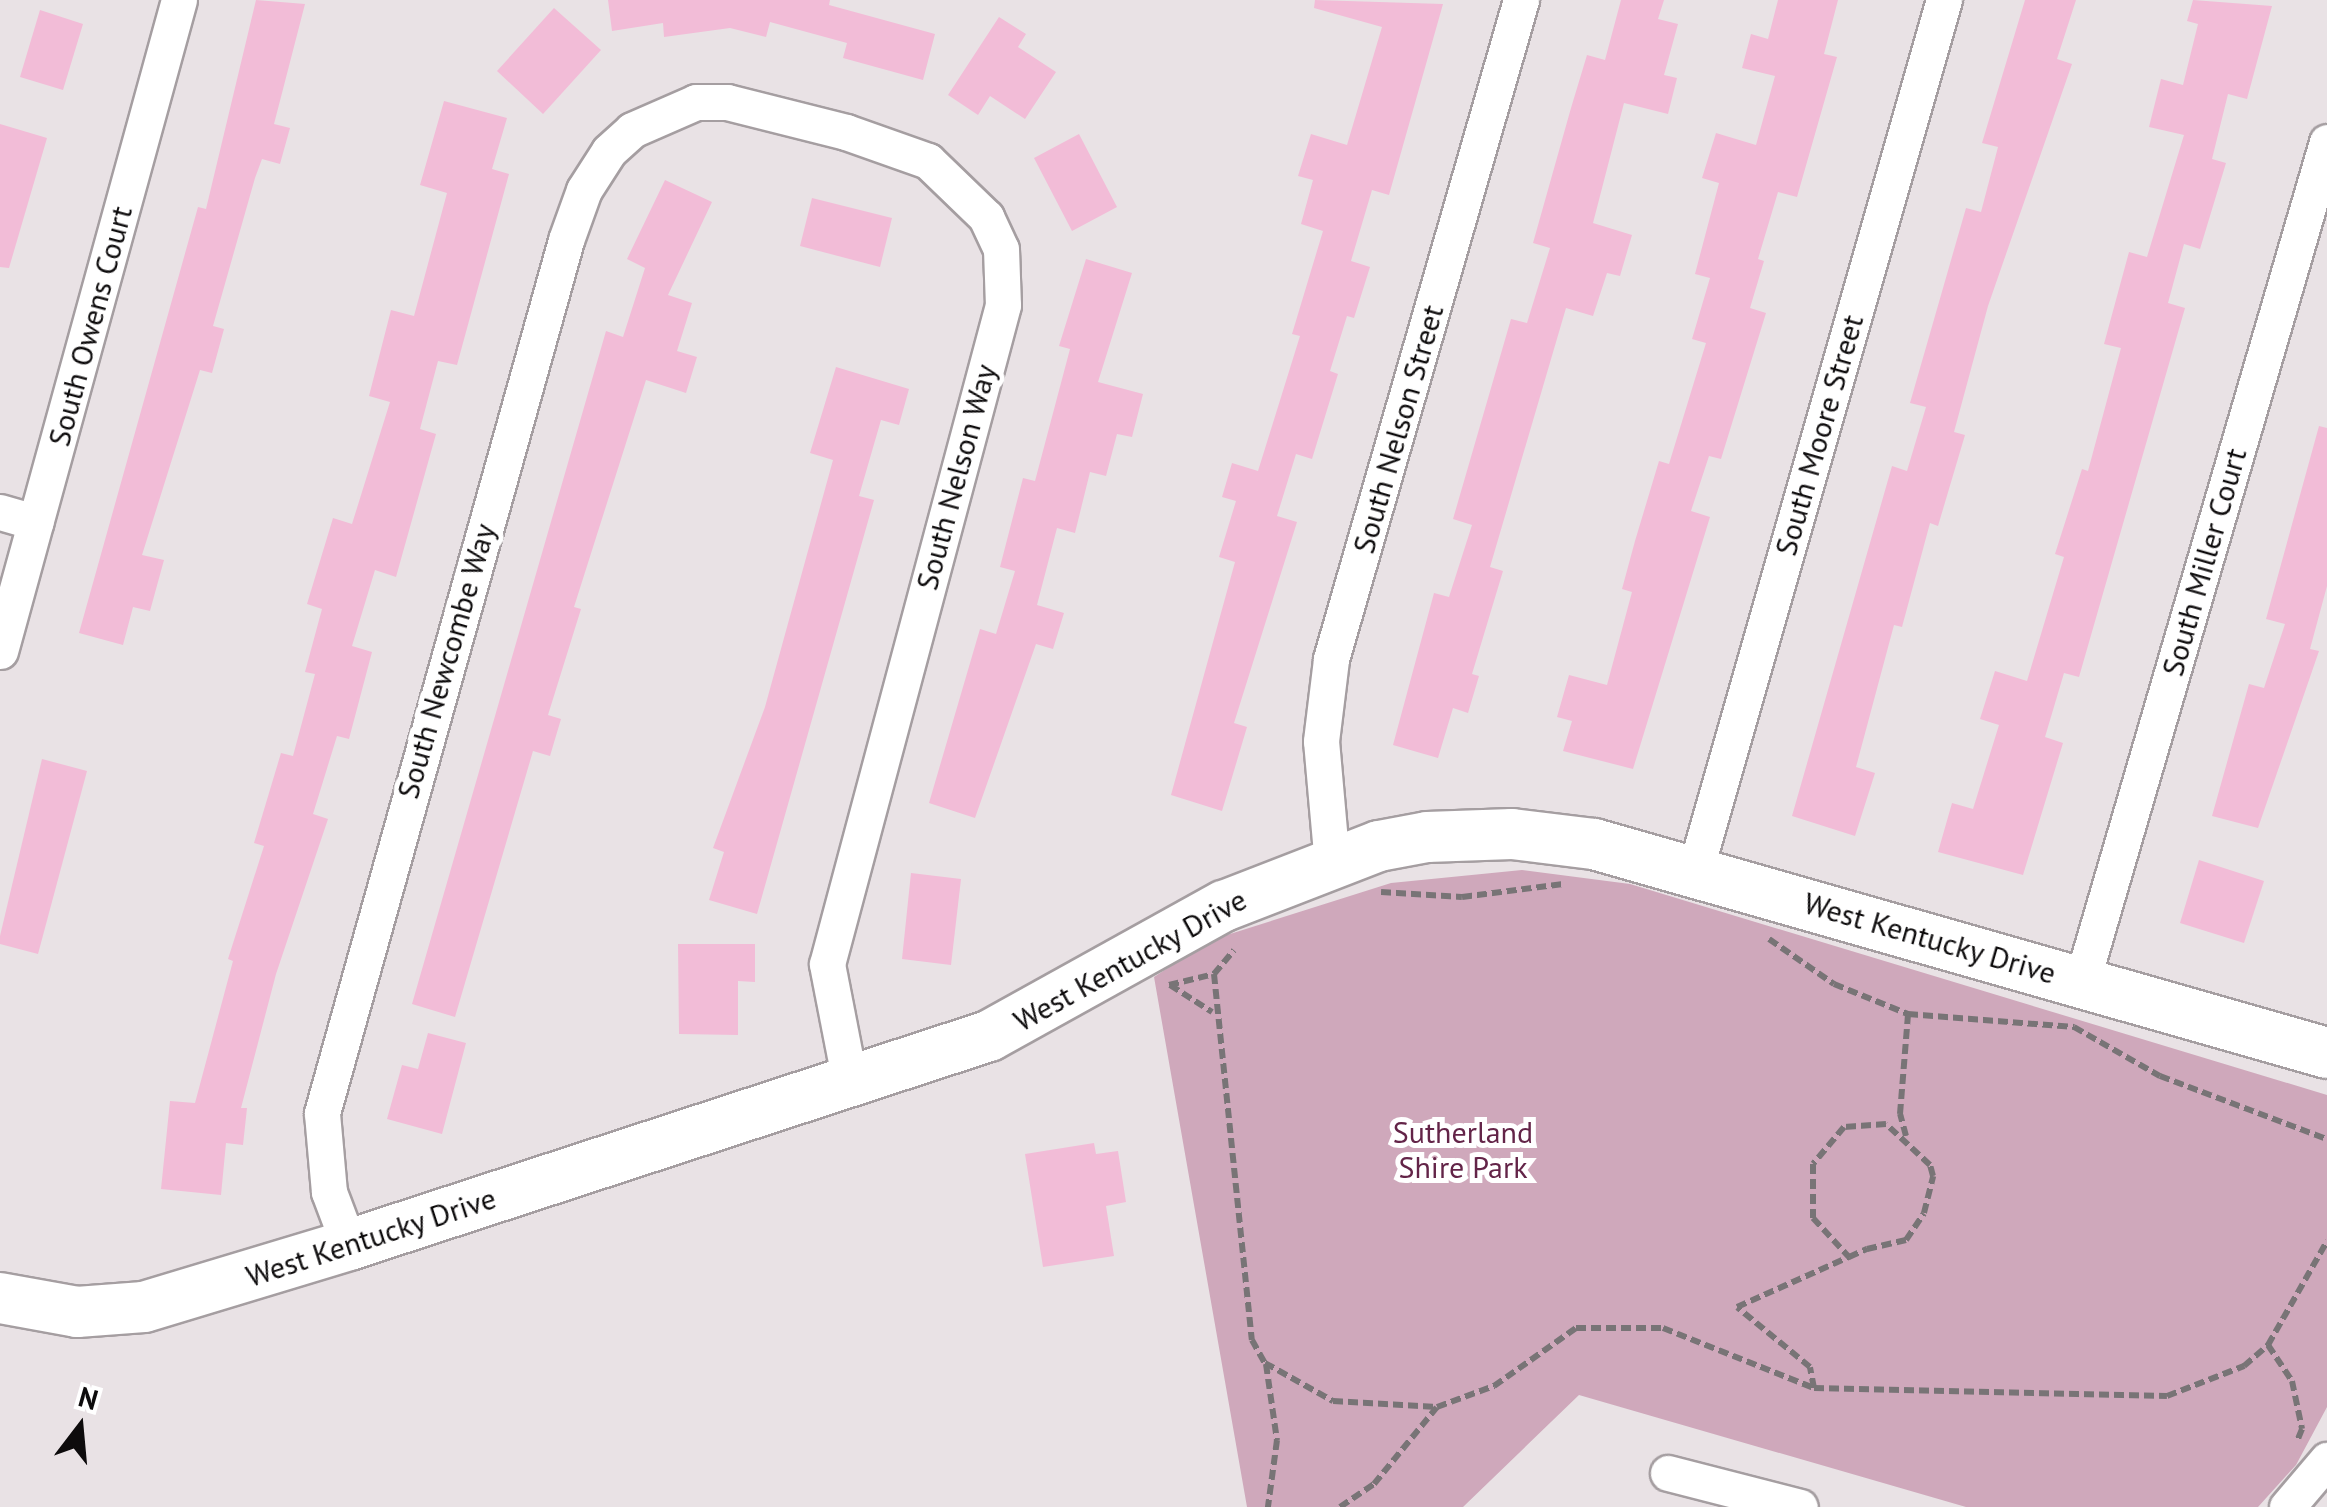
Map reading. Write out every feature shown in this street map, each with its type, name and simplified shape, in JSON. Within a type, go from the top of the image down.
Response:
[{"type":"street","name":"South Owens Court","points":[[0,651],[179,0]]},
{"type":"street","name":"South Nelson Street","points":[[1332,864],[1321,741],[1331,659],[1521,0]]},
{"type":"street","name":"South Moore Street","points":[[1694,871],[1944,0]]},
{"type":"street","name":"South Nelson Way","points":[[665,114],[696,102],[727,102],[928,161],[986,218],[1001,249],[1004,305],[826,964],[850,1082]]},
{"type":"street","name":"South Newcombe Way","points":[[349,1245],[329,1192],[322,1114],[398,824],[566,240],[584,190],[609,152],[632,130],[665,114]]},
{"type":"street","name":"South Miller Court","points":[[2082,981],[2327,142]]},
{"type":"street","points":[[0,512],[36,522]]},
{"type":"street","name":"West Kentucky Drive","points":[[0,1298],[77,1312],[144,1307],[349,1245],[850,1082],[1026,1020],[1208,914],[1332,864],[1427,837],[1512,834],[1594,844],[2327,1053]]},
{"type":"street","points":[[2288,1507],[2327,1460]]},
{"type":"street","points":[[1668,1473],[1800,1507]]},
{"type":"path","points":[[1376,891],[1462,897],[1578,882]]},
{"type":"path","points":[[1759,932],[1834,984],[1908,1014],[2074,1026],[2160,1076],[2327,1139]]},
{"type":"path","points":[[1214,974],[1213,1013],[1252,1340],[1265,1363],[1277,1440],[1268,1507]]},
{"type":"path","points":[[1170,985],[1213,1013]]},
{"type":"path","points":[[1906,1139],[1900,1114],[1908,1014]]},
{"type":"path","points":[[1848,1257],[1813,1218],[1813,1164],[1844,1127],[1886,1124],[1900,1114]]},
{"type":"path","points":[[1814,1388],[1810,1367],[1737,1307],[1848,1257],[1906,1240],[1924,1213],[1930,1165],[1886,1124]]},
{"type":"path","points":[[1265,1363],[1333,1402],[1437,1407],[1494,1386],[1576,1328],[1663,1328],[1814,1388],[2167,1396],[2244,1366],[2268,1345],[2327,1241]]},
{"type":"path","points":[[2268,1345],[2292,1381],[2302,1429],[2296,1443]]},
{"type":"path","points":[[1340,1507],[1374,1484],[1437,1407]]},
{"type":"green space","name":"Sutherland Shire Park","points":[[1522,870],[1630,884],[2327,1095],[2327,1407],[2296,1465],[2258,1507],[1966,1507],[1579,1395],[1463,1507],[1247,1507],[1154,977],[1211,940],[1391,883]]},
{"type":"building","points":[[256,0],[305,4],[274,124],[290,128],[280,164],[262,159],[255,178],[213,326],[224,329],[212,373],[200,370],[142,555],[164,560],[150,611],[133,607],[123,645],[79,633],[198,207],[206,209]]},
{"type":"building","points":[[608,0],[830,0],[829,5],[935,34],[923,80],[843,58],[847,43],[770,22],[766,37],[730,28],[664,37],[663,23],[612,31]]},
{"type":"building","points":[[1315,0],[1443,4],[1389,195],[1372,190],[1351,261],[1370,267],[1354,318],[1347,316],[1330,371],[1338,374],[1312,459],[1296,454],[1277,516],[1297,522],[1234,723],[1247,727],[1222,811],[1171,795],[1235,562],[1219,557],[1236,501],[1222,497],[1232,463],[1258,471],[1300,336],[1292,334],[1323,231],[1301,224],[1313,180],[1298,176],[1311,134],[1347,145],[1382,27],[1314,8]]},
{"type":"building","points":[[1621,0],[1664,0],[1658,19],[1678,24],[1664,75],[1677,78],[1668,114],[1624,103],[1593,223],[1632,235],[1620,276],[1607,273],[1593,316],[1566,308],[1490,567],[1503,571],[1472,674],[1479,676],[1468,713],[1453,708],[1438,758],[1393,745],[1434,593],[1449,597],[1472,525],[1453,519],[1511,319],[1527,323],[1550,248],[1533,243],[1587,55],[1605,60]]},
{"type":"building","points":[[1778,0],[1838,0],[1824,54],[1837,57],[1797,197],[1778,192],[1758,259],[1764,261],[1750,308],[1766,313],[1721,459],[1709,456],[1691,511],[1710,517],[1633,769],[1563,751],[1572,721],[1557,717],[1569,675],[1607,685],[1632,592],[1622,589],[1635,541],[1659,461],[1669,464],[1706,343],[1692,339],[1710,278],[1695,274],[1719,183],[1702,178],[1716,133],[1756,145],[1775,76],[1742,68],[1751,34],[1768,39]]},
{"type":"building","points":[[2025,0],[2076,0],[2057,59],[2072,64],[1988,306],[1954,432],[1965,435],[1938,526],[1930,523],[1902,627],[1894,625],[1856,767],[1875,773],[1855,836],[1792,816],[1892,466],[1907,471],[1926,407],[1910,403],[1966,208],[1981,212],[1998,147],[1982,143]]},
{"type":"building","points":[[2193,0],[2272,6],[2247,99],[2228,94],[2212,159],[2226,163],[2200,249],[2184,244],[2168,303],[2185,308],[2079,677],[2064,673],[2045,737],[2063,743],[2023,875],[1938,852],[1952,803],[1973,809],[1999,725],[1980,719],[1995,671],[2027,681],[2064,557],[2055,554],[2082,469],[2088,471],[2121,348],[2104,344],[2129,252],[2147,257],[2184,135],[2149,127],[2161,79],[2183,85],[2198,24],[2187,21]]},
{"type":"building","points":[[554,8],[601,50],[543,114],[497,71]]},
{"type":"building","points":[[40,10],[83,24],[63,90],[20,77]]},
{"type":"building","points":[[999,17],[1026,34],[1018,47],[1056,72],[1025,119],[990,96],[978,115],[948,95]]},
{"type":"building","points":[[444,101],[507,118],[492,169],[509,174],[457,365],[438,361],[420,429],[436,434],[396,577],[375,570],[352,646],[372,652],[349,739],[337,736],[313,814],[328,819],[276,974],[241,1108],[247,1108],[243,1145],[226,1143],[221,1195],[161,1189],[170,1101],[195,1103],[233,961],[228,959],[264,846],[254,843],[281,753],[293,756],[315,674],[305,672],[322,609],[307,604],[333,518],[352,524],[390,402],[369,396],[391,310],[414,316],[447,193],[420,185]]},
{"type":"building","points":[[0,124],[47,138],[9,268],[0,267]]},
{"type":"building","points":[[1079,134],[1117,207],[1072,231],[1034,158]]},
{"type":"building","points":[[665,180],[712,202],[668,295],[692,303],[677,351],[697,357],[686,393],[646,380],[574,607],[581,609],[548,715],[561,719],[550,756],[533,751],[455,1017],[412,1004],[606,331],[623,337],[645,268],[627,259]]},
{"type":"building","points":[[812,198],[892,218],[880,267],[800,246]]},
{"type":"building","points":[[1086,259],[1132,273],[1098,382],[1143,394],[1132,437],[1117,434],[1106,476],[1090,472],[1075,533],[1057,528],[1037,605],[1064,613],[1053,649],[1036,644],[975,818],[929,803],[980,629],[996,634],[1015,571],[1000,567],[1023,478],[1035,481],[1070,349],[1059,346]]},
{"type":"building","points":[[836,367],[909,389],[899,425],[881,420],[859,496],[874,500],[757,914],[709,900],[724,852],[713,848],[765,707],[833,460],[810,453]]},
{"type":"building","points":[[2319,426],[2327,428],[2327,586],[2310,649],[2319,651],[2258,828],[2212,816],[2249,684],[2264,688],[2285,624],[2266,619]]},
{"type":"building","points":[[42,759],[87,771],[38,954],[0,944],[0,936]]},
{"type":"building","points":[[2199,860],[2264,881],[2244,943],[2180,923]]},
{"type":"building","points":[[911,873],[961,879],[951,965],[902,959]]},
{"type":"building","points":[[678,944],[755,944],[755,982],[738,981],[738,1035],[679,1034]]},
{"type":"building","points":[[428,1033],[466,1043],[442,1134],[387,1119],[402,1065],[418,1069]]},
{"type":"building","points":[[1094,1143],[1096,1154],[1118,1151],[1126,1202],[1106,1206],[1114,1256],[1043,1267],[1025,1154]]}]
